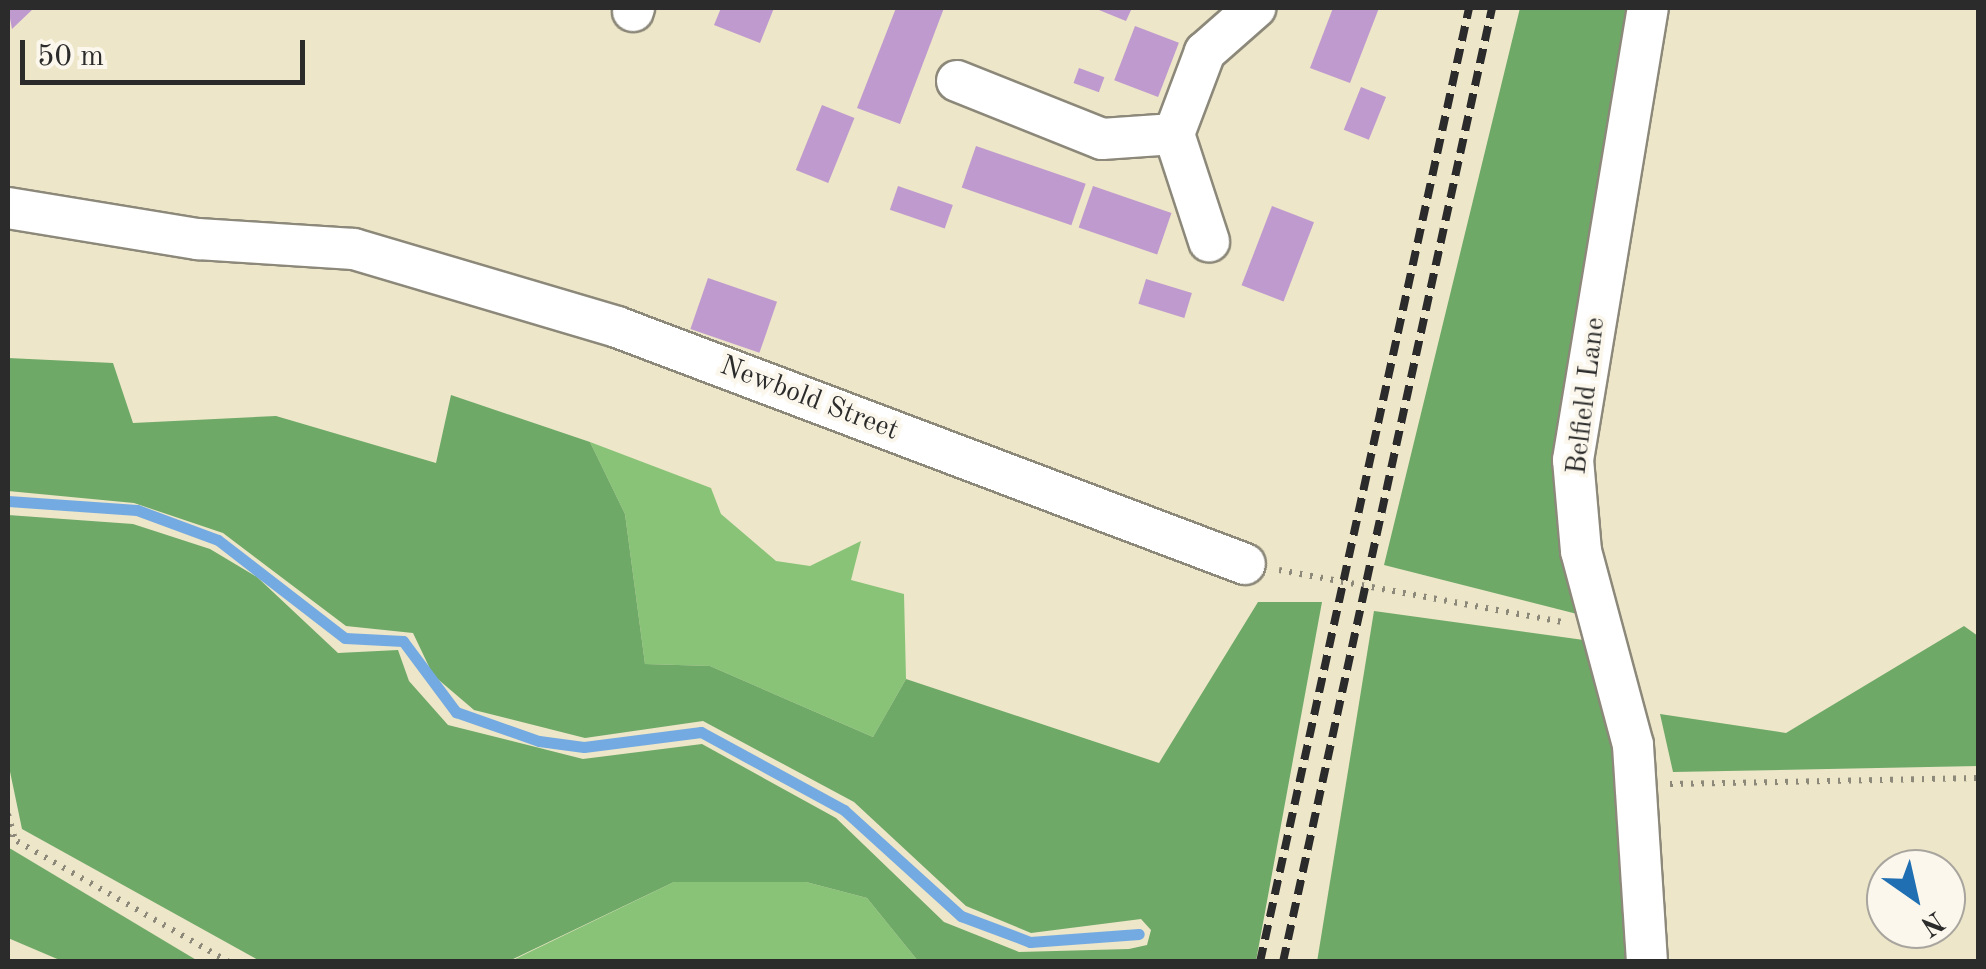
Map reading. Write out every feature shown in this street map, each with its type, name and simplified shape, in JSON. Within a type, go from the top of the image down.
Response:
[{"type":"street","points":[[1209,241],[1174,134],[1205,52],[1255,8]]},
{"type":"street","name":"Belfield Lane","points":[[1647,962],[1634,782],[1581,551],[1573,460],[1648,8]]},
{"type":"street","points":[[957,82],[1102,138],[1174,134]]},
{"type":"street","name":"Newbold Street","points":[[8,208],[198,239],[354,248],[617,327],[1245,564]]},
{"type":"path","points":[[1245,564],[1602,630]]},
{"type":"path","points":[[1634,782],[1978,778]]},
{"type":"path","points":[[8,814],[11,837],[228,962]]},
{"type":"green space","points":[[1520,8],[1630,8],[1569,389],[1585,616],[1384,565]]},
{"type":"green space","points":[[8,358],[113,363],[133,423],[276,416],[436,463],[451,395],[590,442],[625,514],[645,664],[710,666],[873,737],[906,679],[1159,763],[1258,602],[1322,602],[1256,961],[918,961],[867,898],[806,882],[674,882],[509,961],[260,961],[22,829],[8,762],[8,515],[133,524],[210,549],[257,577],[338,653],[398,650],[409,681],[448,725],[583,759],[702,744],[836,818],[944,922],[1019,952],[1129,949],[1147,945],[1151,930],[1141,919],[1031,933],[966,906],[854,802],[703,721],[585,738],[474,710],[433,675],[413,633],[346,626],[223,533],[134,503],[8,491]]},
{"type":"green space","points":[[590,442],[711,488],[721,514],[776,561],[810,566],[861,541],[851,580],[904,594],[906,679],[873,737],[710,666],[645,664],[625,514]]},
{"type":"green space","points":[[1374,611],[1591,641],[1621,750],[1627,961],[1317,962]]},
{"type":"green space","points":[[1964,626],[1978,636],[1978,766],[1673,772],[1660,714],[1786,733]]},
{"type":"green space","points":[[8,848],[198,961],[62,961],[8,938]]},
{"type":"green space","points":[[674,882],[806,882],[867,898],[918,961],[509,962]]},
{"type":"building","points":[[8,8],[34,8],[12,29]]},
{"type":"building","points":[[721,8],[774,8],[760,43],[714,25]]},
{"type":"building","points":[[896,8],[944,8],[900,124],[857,108]]},
{"type":"building","points":[[1094,8],[1132,8],[1126,21]]},
{"type":"building","points":[[1333,8],[1379,8],[1350,83],[1310,68]]},
{"type":"building","points":[[1135,26],[1179,43],[1158,97],[1114,80]]},
{"type":"building","points":[[1079,68],[1104,77],[1099,92],[1074,83]]},
{"type":"building","points":[[1361,87],[1386,97],[1369,140],[1344,130]]},
{"type":"building","points":[[822,105],[854,118],[828,183],[796,170]]},
{"type":"building","points":[[976,146],[1086,184],[1071,225],[962,188]]},
{"type":"building","points":[[898,186],[953,205],[945,229],[890,210]]},
{"type":"building","points":[[1093,186],[1171,213],[1157,255],[1079,228]]},
{"type":"building","points":[[1272,206],[1314,222],[1284,301],[1242,285]]},
{"type":"building","points":[[708,278],[777,302],[759,353],[690,329]]},
{"type":"building","points":[[1146,279],[1192,293],[1184,318],[1138,304]]},
{"type":"waterway","points":[[8,501],[137,510],[218,540],[345,638],[403,641],[456,712],[539,741],[584,747],[701,732],[844,810],[961,916],[1030,942],[1139,934]]},
{"type":"railway","points":[[1260,962],[1469,8]]},
{"type":"railway","points":[[1283,962],[1492,8]]}]
